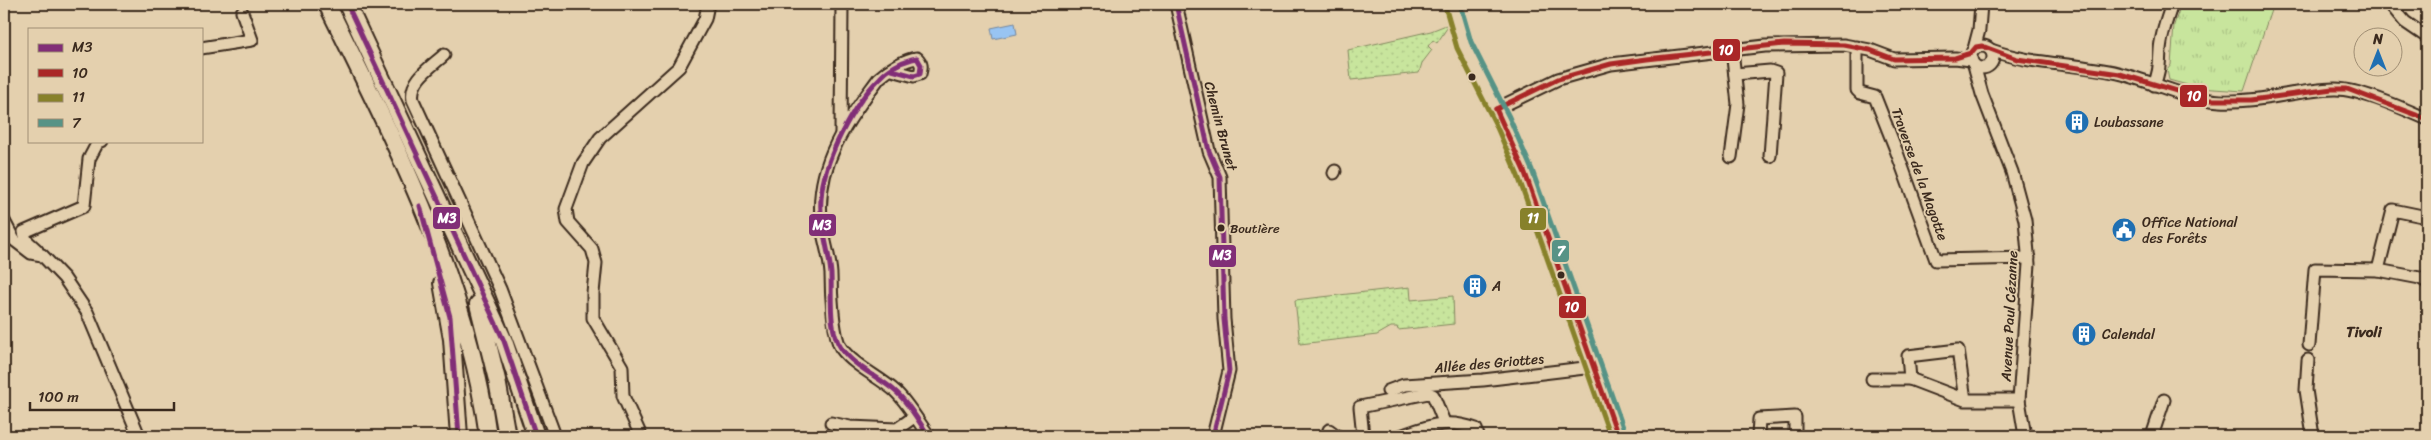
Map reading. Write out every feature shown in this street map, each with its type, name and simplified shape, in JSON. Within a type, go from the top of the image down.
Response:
[{"type":"highway","points":[[327,4],[415,185],[452,282],[468,335],[488,436]]},
{"type":"highway","points":[[348,4],[504,341],[536,436]]},
{"type":"highway","points":[[415,185],[450,317],[460,436]]},
{"type":"highway","points":[[453,230],[485,330],[506,436]]},
{"type":"main road","points":[[1452,4],[1464,45],[1525,173],[1618,436]]},
{"type":"street","points":[[641,436],[623,396],[622,367],[593,318],[596,263],[592,249],[568,222],[566,209],[584,163],[600,138],[679,66],[705,19],[708,4]]},
{"type":"street","points":[[841,132],[842,4]]},
{"type":"street","name":"Chemin Brunet","points":[[1176,4],[1209,151],[1220,177],[1224,319],[1229,371],[1213,436]]},
{"type":"street","points":[[1981,4],[1979,30],[1973,57],[1980,68],[2017,59]]},
{"type":"street","points":[[2154,85],[2160,71],[2163,33],[2172,4]]},
{"type":"street","points":[[2390,4],[2406,22],[2427,37]]},
{"type":"street","points":[[202,48],[252,40],[242,12]]},
{"type":"street","points":[[1979,30],[1993,56],[1981,84]]},
{"type":"street","points":[[1496,109],[1536,88],[1582,72],[1620,63],[1784,44],[1856,47],[1894,59],[1973,57]]},
{"type":"street","points":[[1973,57],[1980,46],[2017,59],[2107,71],[2193,97],[2228,102],[2332,89],[2347,90],[2427,119]]},
{"type":"street","name":"Traverse de la Magotte","points":[[1856,47],[1857,90],[1860,93],[1875,97],[1936,260],[2029,258]]},
{"type":"street","points":[[1730,157],[1738,104],[1732,50]]},
{"type":"street","points":[[444,55],[419,77],[413,89],[413,100],[500,289],[554,436]]},
{"type":"street","name":"Avenue Paul Cézanne","points":[[1973,57],[1982,94],[1990,110],[2020,197],[2029,258],[2019,400],[2025,436]]},
{"type":"street","points":[[892,70],[879,78],[841,132],[827,163],[821,194],[821,219],[830,257],[830,288],[836,337],[840,347],[848,356],[896,392],[925,435]]},
{"type":"street","points":[[1735,74],[1770,71],[1776,73],[1770,156]]},
{"type":"street","points":[[98,142],[89,159],[84,206],[24,232],[26,240],[64,278],[87,312],[139,436]]},
{"type":"street","points":[[2378,270],[2393,210],[2427,217]]},
{"type":"street","points":[[4,221],[14,240],[31,253],[42,255]]},
{"type":"street","points":[[2308,345],[2314,269],[2378,270],[2420,278],[2427,282]]},
{"type":"street","points":[[1910,379],[1908,356],[1958,350],[1965,400]]},
{"type":"street","points":[[2308,360],[2306,390],[2312,436]]},
{"type":"street","name":"Allée des Griottes","points":[[1388,391],[1404,385],[1483,380],[1594,367]]},
{"type":"street","points":[[1872,379],[1910,379],[1965,400],[2019,400]]},
{"type":"street","points":[[1363,436],[1360,407],[1428,393],[1433,395],[1444,422]]},
{"type":"street","points":[[2152,436],[2164,400]]},
{"type":"street","points":[[831,423],[850,427],[897,429],[914,417]]},
{"type":"street","points":[[1758,436],[1759,419],[1795,417],[1794,436]]},
{"type":"street","points":[[1400,436],[1444,422],[1462,424],[1476,429],[1478,436]]},
{"type":"street","points":[[829,436],[883,436]]},
{"type":"green space","points":[[2181,4],[2273,4],[2244,91],[2198,88],[2169,80],[2167,70],[2171,65],[2174,25]]},
{"type":"green space","points":[[1446,25],[1447,28],[1437,43],[1433,40],[1428,46],[1432,50],[1422,63],[1419,73],[1351,80],[1348,50],[1431,31]]},
{"type":"green space","points":[[1410,287],[1411,300],[1453,296],[1454,324],[1398,330],[1397,327],[1391,327],[1377,335],[1300,344],[1295,300]]},
{"type":"water","points":[[1015,23],[1017,34],[993,39],[991,28]]},
{"type":"transit line","name":"M3","points":[[347,4],[504,341],[536,436]]},
{"type":"transit line","name":"M3","points":[[1176,4],[1209,151],[1220,177],[1224,319],[1229,371],[1213,436]]},
{"type":"transit line","name":"7","points":[[1460,4],[1471,42],[1509,117],[1532,170],[1625,433]]},
{"type":"transit line","name":"11","points":[[1445,6],[1457,48],[1495,123],[1518,176],[1610,436]]},
{"type":"transit line","name":"10","points":[[1496,109],[1558,79],[1611,64],[1647,59],[1784,44],[1844,45],[1870,50],[1894,59],[1955,58],[1971,53],[1976,47],[1982,46],[2017,59],[2120,74],[2207,100],[2251,100],[2332,89],[2347,89],[2427,119]]},
{"type":"transit line","name":"M3","points":[[892,70],[914,76],[920,74],[921,65],[917,58],[895,66],[870,89],[850,118],[833,151],[827,168],[821,199],[821,218],[830,264],[832,322],[837,340],[846,355],[900,396],[929,436]]},
{"type":"transit line","name":"10","points":[[1496,109],[1525,173],[1618,436]]},
{"type":"transit line","name":"M3","points":[[420,206],[450,317],[459,436]]},
{"type":"place","name":"Loubassane","points":[[2077,122]]},
{"type":"place","name":"Boutière","points":[[1221,228]]},
{"type":"place","name":"Office National des Forêts","points":[[2124,230]]},
{"type":"place","name":"A","points":[[1475,286]]},
{"type":"place","name":"Calendal","points":[[2084,334]]},
{"type":"district","name":"Tivoli","points":[[2364,332]]}]
